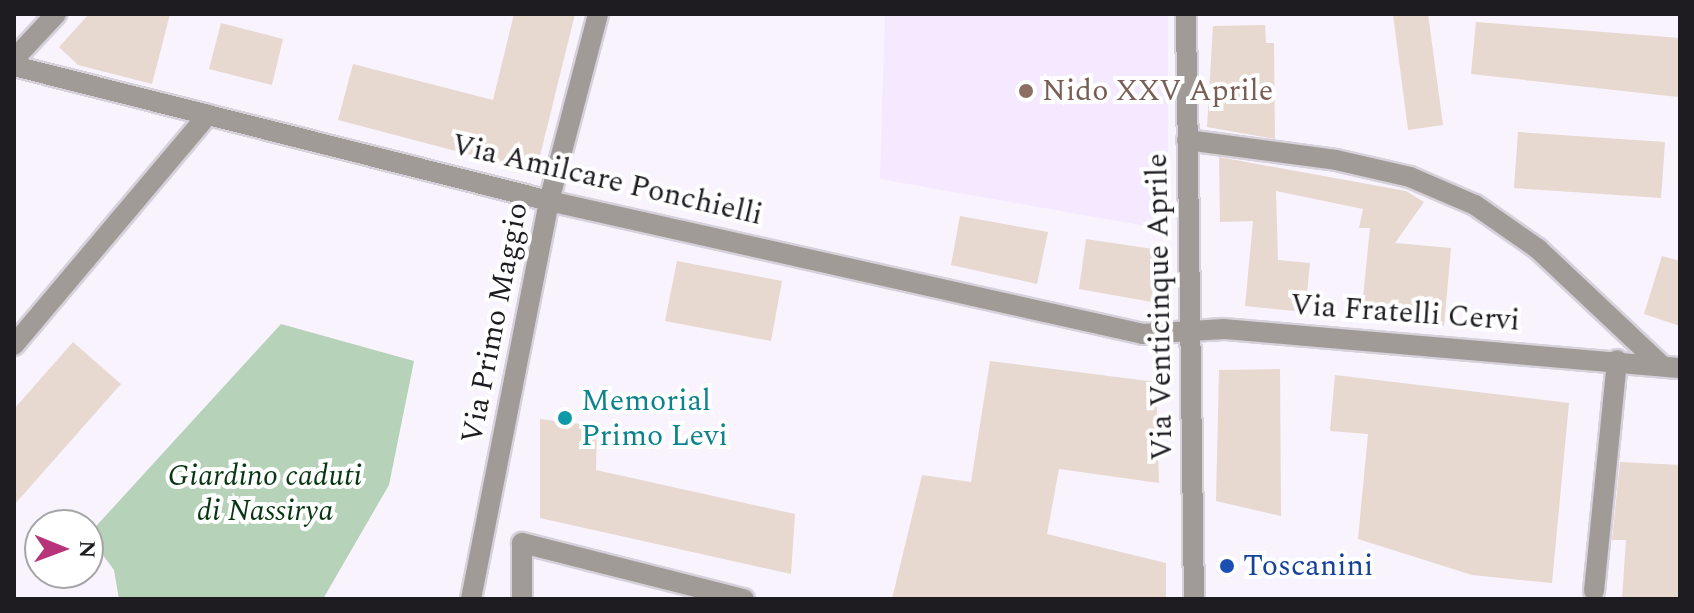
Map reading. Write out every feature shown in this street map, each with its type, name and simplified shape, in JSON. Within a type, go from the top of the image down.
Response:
[{"type":"street","points":[[14,59],[56,14]]},
{"type":"street","name":"Via Primo Maggio","points":[[471,599],[549,201],[598,14]]},
{"type":"street","name":"Via Venticinque Aprile","points":[[1186,14],[1194,599]]},
{"type":"street","name":"Via Amilcare Ponchielli","points":[[14,66],[549,201],[1143,334],[1190,336]]},
{"type":"street","points":[[14,345],[208,115]]},
{"type":"street","points":[[1187,140],[1336,160],[1410,177],[1475,205],[1538,249],[1670,366]]},
{"type":"street","name":"Via Fratelli Cervi","points":[[1190,336],[1224,329],[1670,366]]},
{"type":"street","points":[[1594,591],[1617,360]]},
{"type":"street","points":[[522,599],[522,543],[744,599]]},
{"type":"shaded area","name":"Nido XXV Aprile","points":[[885,14],[1168,14],[1168,230],[880,179]]},
{"type":"green space","name":"Giardino caduti di Nassirya","points":[[281,324],[414,361],[389,485],[323,599],[119,599],[114,570],[104,557],[104,518]]},
{"type":"building","points":[[89,14],[170,14],[152,84],[78,65],[59,47]]},
{"type":"building","points":[[514,14],[575,14],[536,172],[338,120],[353,64],[493,100]]},
{"type":"building","points":[[1393,14],[1428,14],[1443,125],[1408,130]]},
{"type":"building","points":[[1476,22],[1680,38],[1678,97],[1471,74]]},
{"type":"building","points":[[221,23],[283,39],[272,85],[209,69]]},
{"type":"building","points":[[1265,25],[1266,43],[1274,43],[1275,139],[1207,127],[1213,26]]},
{"type":"building","points":[[1518,132],[1665,142],[1661,198],[1514,188]]},
{"type":"building","points":[[1219,157],[1406,191],[1424,202],[1395,243],[1451,248],[1444,326],[1361,318],[1370,228],[1359,228],[1363,209],[1276,191],[1278,260],[1310,263],[1305,312],[1245,306],[1253,221],[1220,222]]},
{"type":"building","points":[[960,216],[1048,232],[1037,284],[951,265]]},
{"type":"building","points":[[1086,239],[1153,249],[1152,302],[1079,289]]},
{"type":"building","points":[[1662,256],[1680,261],[1680,326],[1644,314]]},
{"type":"building","points":[[677,261],[782,281],[771,341],[665,321]]},
{"type":"building","points":[[73,342],[121,384],[14,505],[14,409]]},
{"type":"building","points":[[990,361],[1156,382],[1159,483],[1059,469],[1047,534],[1166,563],[1166,599],[892,599],[922,475],[971,482]]},
{"type":"building","points":[[1280,369],[1281,516],[1216,501],[1219,370]]},
{"type":"building","points":[[1335,375],[1569,403],[1552,583],[1472,575],[1358,539],[1368,434],[1330,431]]},
{"type":"building","points":[[540,419],[597,426],[596,470],[795,514],[791,574],[540,518]]},
{"type":"building","points":[[1620,462],[1680,465],[1680,599],[1622,599],[1626,540],[1612,540]]},
{"type":"place","name":"Nido XXV Aprile","points":[[1026,91]]},
{"type":"place","name":"Memorial Primo Levi","points":[[565,418]]},
{"type":"place","name":"Toscanini","points":[[1227,566]]}]
